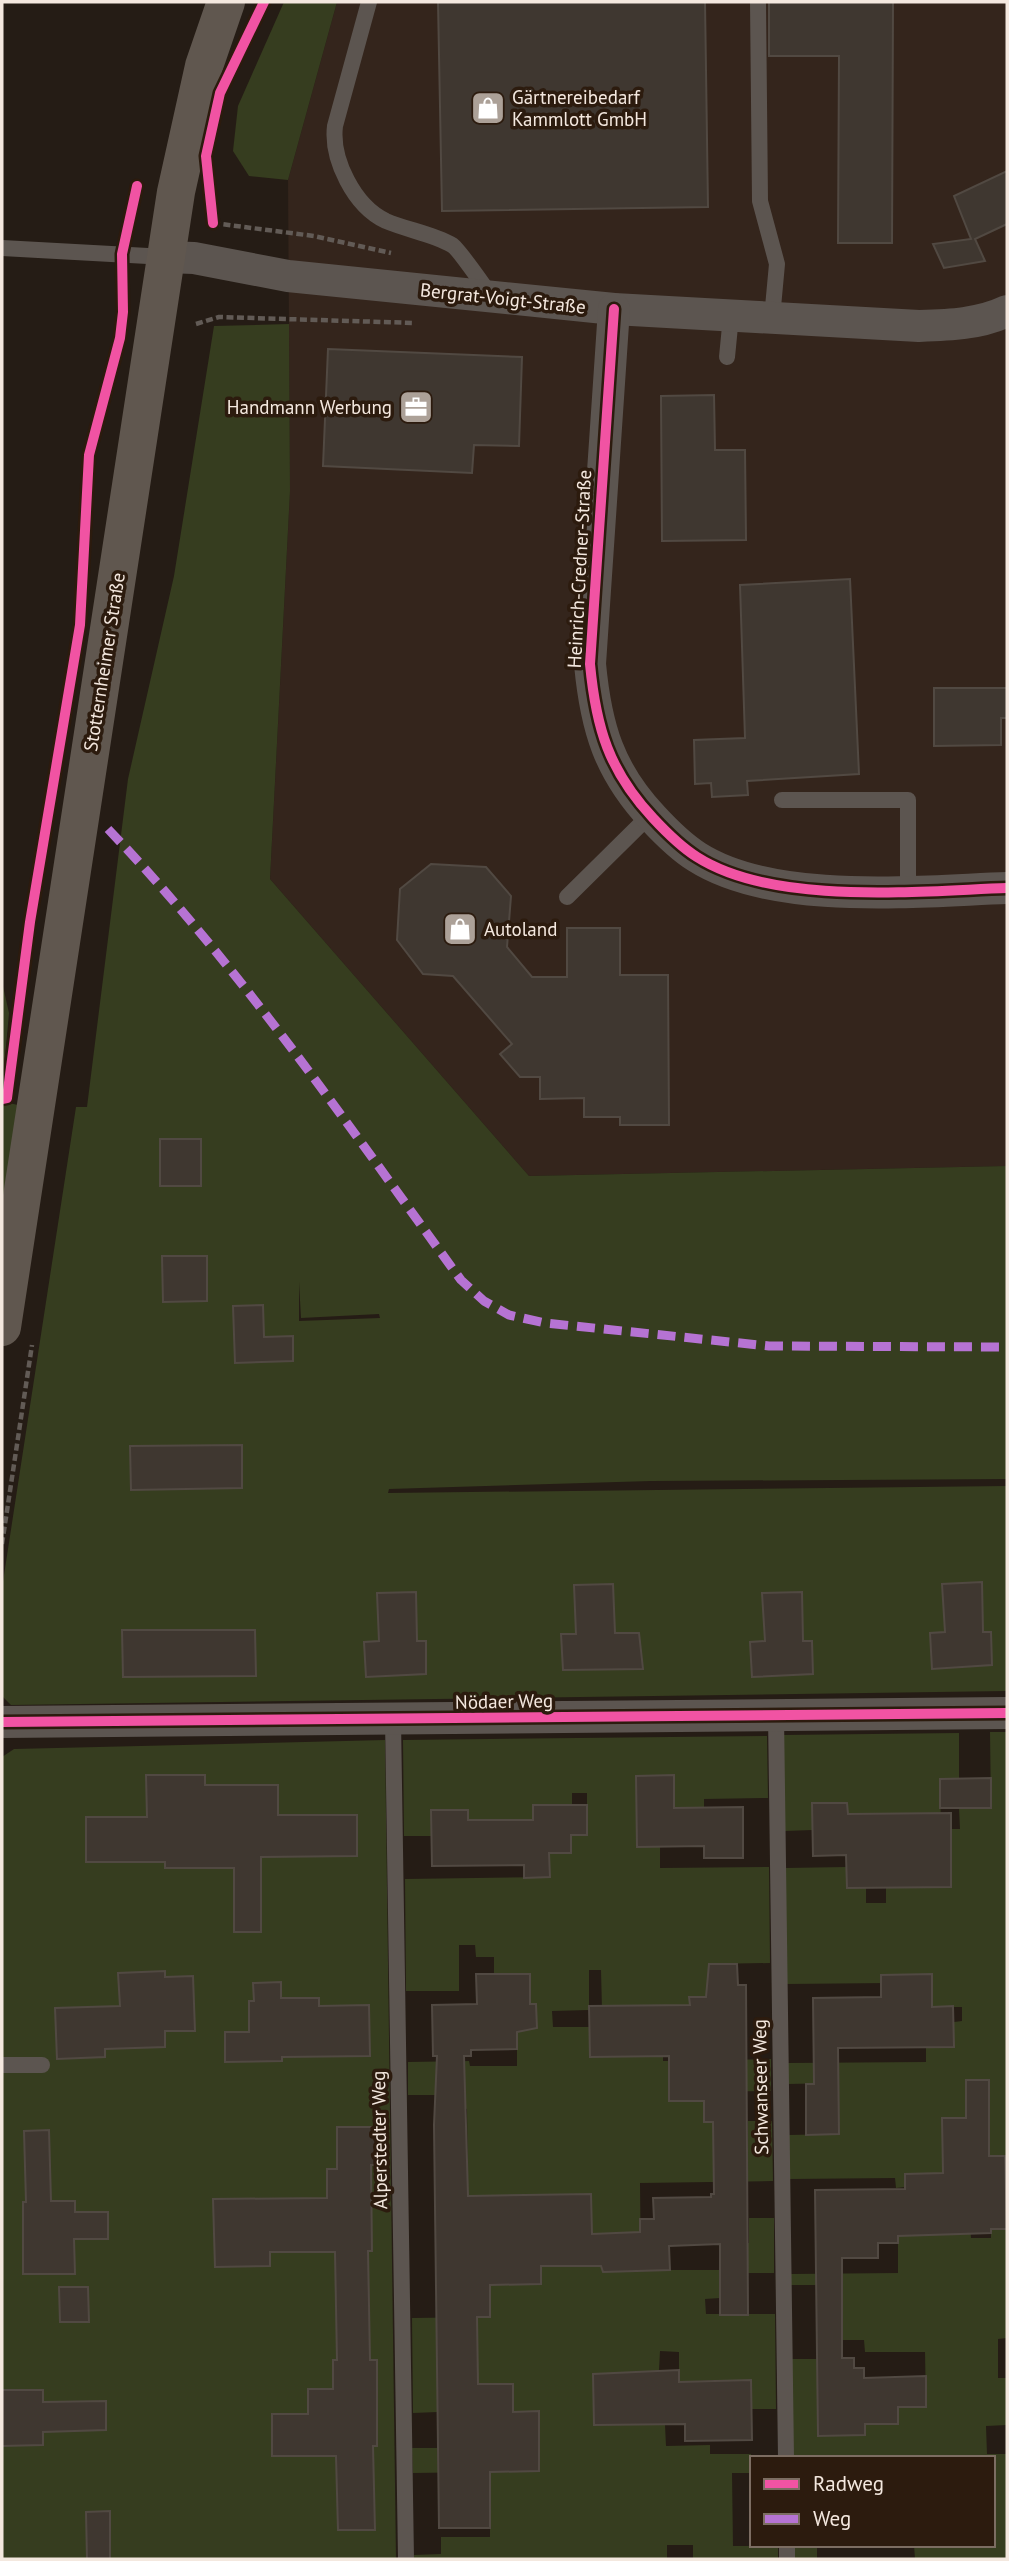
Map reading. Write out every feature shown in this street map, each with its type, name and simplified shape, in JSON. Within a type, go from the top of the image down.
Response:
[{"type":"main road","name":"Stotternheimer Straße","points":[[2,1327],[176,192],[201,79],[226,2]]},
{"type":"street","name":"Bergrat-Voigt-Straße","points":[[166,257],[194,258],[288,276],[614,309],[931,326],[993,318],[1007,311]]},
{"type":"street","name":"Heinrich-Credner-Straße","points":[[614,309],[590,664],[594,709],[608,754],[629,793],[698,857],[744,877],[791,888],[908,891],[1007,888]]},
{"type":"street","name":"Nödaer Weg","points":[[2,1722],[1007,1713]]},
{"type":"lane","points":[[369,2],[335,126],[333,144],[343,175],[382,219],[455,246],[493,297]]},
{"type":"lane","points":[[758,2],[760,201],[777,264],[772,318]]},
{"type":"lane","points":[[2,248],[166,257]]},
{"type":"lane","points":[[727,356],[731,316]]},
{"type":"lane","points":[[782,800],[908,800],[908,891]]},
{"type":"lane","points":[[566,897],[650,815]]},
{"type":"lane","name":"Schwanseer Weg","points":[[776,1715],[786,2456]]},
{"type":"lane","name":"Alperstedter Weg","points":[[393,1720],[407,2559]]},
{"type":"lane","points":[[2,2065],[43,2065]]},
{"type":"path","points":[[196,324],[219,317],[425,323]]},
{"type":"shaded area","points":[[337,2],[1007,2],[1007,1166],[529,1176],[270,879],[290,491],[288,180]]},
{"type":"green space","points":[[284,2],[337,2],[288,180],[249,176],[233,151],[238,106]]},
{"type":"green space","points":[[289,324],[290,491],[270,879],[529,1176],[1007,1166],[1007,1479],[651,1481],[389,1489],[388,1493],[1007,1486],[1007,1691],[11,1705],[2,1696],[2,1588],[76,1107],[87,1107],[128,779],[174,576],[214,326]],"holes":[[[299,1282],[301,1318],[379,1314],[380,1318],[299,1321]]]},
{"type":"green space","points":[[2,982],[9,1013],[2,1090]]},
{"type":"green space","points":[[5,1102],[22,1106],[2,1232],[2,1104]]},
{"type":"green space","points":[[990,1732],[1007,1732],[1007,2199],[997,2199],[1005,2179],[1005,2157],[989,2156],[989,2118],[942,2118],[942,2143],[963,2143],[971,2238],[991,2238],[991,2229],[1007,2229],[1007,2338],[998,2339],[998,2378],[1007,2378],[1007,2425],[986,2426],[987,2454],[1007,2454],[1007,2559],[915,2559],[914,2547],[995,2547],[995,2456],[792,2456],[791,2359],[817,2359],[818,2436],[864,2435],[865,2424],[898,2423],[898,2407],[926,2406],[925,2352],[865,2352],[864,2340],[842,2340],[842,2285],[791,2285],[791,2274],[898,2273],[898,2229],[925,2191],[925,2174],[905,2174],[905,2187],[896,2188],[895,2178],[789,2179],[788,2135],[839,2134],[838,2083],[788,2084],[787,2063],[926,2062],[926,2022],[954,2042],[954,2022],[962,2021],[962,2007],[933,2007],[931,1974],[890,1975],[890,1983],[786,1984],[785,1868],[846,1867],[847,1888],[866,1888],[866,1903],[886,1903],[886,1879],[951,1887],[951,1860],[909,1813],[848,1814],[847,1803],[813,1803],[813,1830],[784,1831],[783,1735],[959,1733],[959,1779],[940,1779],[941,1829],[960,1829],[959,1808],[991,1808]]},
{"type":"green space","points":[[767,1736],[768,1798],[704,1799],[704,1807],[674,1808],[674,1775],[636,1776],[637,1847],[660,1847],[660,1868],[769,1867],[770,1963],[709,1964],[706,1997],[690,1997],[690,2011],[602,2010],[601,1970],[589,1970],[589,2010],[552,2011],[553,2027],[589,2027],[590,2057],[663,2047],[663,2061],[771,2059],[771,2091],[704,2092],[713,2122],[714,2151],[748,2151],[748,2121],[772,2121],[773,2181],[640,2183],[641,2270],[719,2270],[720,2298],[705,2299],[706,2314],[775,2314],[776,2409],[751,2409],[751,2380],[693,2381],[693,2395],[665,2371],[679,2370],[679,2352],[660,2351],[659,2371],[631,2372],[632,2397],[593,2375],[594,2425],[665,2425],[666,2446],[710,2445],[710,2454],[751,2454],[750,2473],[732,2473],[733,2546],[778,2547],[778,2559],[693,2559],[693,2545],[667,2545],[667,2559],[414,2559],[414,2555],[441,2554],[441,2537],[490,2537],[490,2508],[483,2472],[413,2473],[412,2448],[478,2448],[539,2470],[539,2412],[513,2412],[513,2384],[438,2385],[438,2412],[413,2413],[412,2318],[490,2317],[490,2276],[503,2285],[541,2284],[541,2251],[591,2219],[591,2195],[468,2196],[467,2109],[464,2108],[464,2095],[408,2095],[408,2062],[469,2061],[470,2066],[517,2066],[517,2028],[537,2027],[536,2005],[530,2004],[530,1974],[494,1974],[494,1957],[476,1957],[475,1945],[459,1945],[459,1991],[406,1991],[405,1879],[549,1877],[549,1853],[571,1835],[587,1834],[587,1793],[572,1793],[572,1805],[533,1820],[468,1820],[468,1810],[431,1810],[431,1836],[404,1836],[403,1740]],"holes":[[[606,2233],[592,2266],[578,2234]]]},
{"type":"green space","points":[[385,1740],[396,2559],[2,2559],[2,1757],[14,1749]]},
{"type":"green space","points":[[749,2218],[774,2218],[774,2273],[724,2273],[723,2243],[749,2243]]},
{"type":"green space","points":[[794,2547],[817,2547],[817,2559],[794,2559]]},
{"type":"building","points":[[438,2],[705,2],[708,207],[442,211]]},
{"type":"building","points":[[769,2],[893,2],[892,243],[838,243],[839,56],[769,56]]},
{"type":"building","points":[[1007,171],[1007,224],[975,239],[985,261],[944,268],[933,244],[971,239],[954,196]]},
{"type":"building","points":[[328,349],[522,357],[519,446],[474,445],[472,473],[323,466]]},
{"type":"building","points":[[714,395],[715,450],[745,450],[746,540],[662,541],[661,396]]},
{"type":"building","points":[[850,579],[859,774],[747,781],[748,795],[712,797],[711,783],[695,784],[694,740],[745,738],[740,585]]},
{"type":"building","points":[[934,688],[1007,688],[1007,718],[1001,718],[1001,745],[934,746]]},
{"type":"building","points":[[431,864],[486,867],[511,896],[507,947],[532,977],[567,977],[567,928],[620,928],[620,975],[668,975],[669,1125],[620,1125],[620,1117],[584,1117],[584,1098],[540,1099],[540,1077],[520,1077],[500,1054],[512,1044],[453,976],[423,974],[397,940],[400,889]]},
{"type":"building","points":[[160,1139],[201,1139],[201,1186],[160,1186]]},
{"type":"building","points":[[162,1256],[207,1256],[207,1301],[163,1302]]},
{"type":"building","points":[[263,1305],[264,1337],[293,1336],[293,1361],[235,1363],[233,1306]]},
{"type":"building","points":[[242,1445],[242,1488],[131,1490],[130,1446]]},
{"type":"building","points":[[982,1582],[983,1632],[991,1632],[992,1665],[932,1669],[930,1633],[945,1632],[942,1584]]},
{"type":"building","points":[[613,1584],[615,1633],[639,1633],[643,1669],[563,1670],[561,1634],[576,1634],[574,1585]]},
{"type":"building","points":[[416,1592],[417,1641],[426,1641],[426,1674],[366,1677],[364,1642],[379,1641],[377,1593]]},
{"type":"building","points":[[802,1592],[803,1641],[812,1641],[813,1674],[752,1677],[750,1642],[765,1641],[762,1593]]},
{"type":"building","points":[[122,1630],[255,1630],[256,1676],[123,1677]]},
{"type":"building","points":[[146,1775],[205,1775],[205,1785],[278,1785],[278,1815],[357,1815],[357,1856],[261,1857],[261,1932],[234,1932],[234,1868],[165,1868],[165,1862],[86,1862],[86,1817],[147,1817]]},
{"type":"building","points":[[674,1775],[674,1808],[743,1807],[743,1858],[704,1858],[704,1846],[637,1847],[636,1776]]},
{"type":"building","points":[[991,1778],[991,1808],[940,1808],[940,1779]]},
{"type":"building","points":[[812,1803],[847,1803],[848,1814],[951,1813],[951,1887],[847,1888],[846,1855],[813,1856]]},
{"type":"building","points":[[533,1805],[587,1805],[587,1835],[571,1835],[571,1853],[549,1853],[550,1877],[524,1878],[524,1865],[432,1866],[431,1810],[468,1810],[468,1820],[533,1820]]},
{"type":"building","points":[[709,1964],[737,1964],[738,1985],[746,1985],[748,2315],[720,2315],[720,2244],[669,2246],[670,2270],[603,2272],[601,2266],[541,2266],[541,2284],[490,2285],[490,2317],[477,2317],[478,2384],[513,2384],[513,2412],[539,2411],[539,2471],[490,2472],[490,2528],[439,2528],[434,2125],[437,2056],[433,2056],[432,2005],[477,2004],[476,1974],[530,1974],[530,2004],[536,2004],[537,2028],[517,2032],[517,2049],[471,2050],[471,2056],[464,2056],[468,2196],[591,2194],[592,2234],[640,2232],[640,2219],[654,2219],[653,2198],[711,2197],[711,2194],[714,2194],[713,2122],[704,2122],[704,2101],[669,2101],[669,2056],[590,2057],[589,2006],[690,2005],[689,1997],[706,1997]]},
{"type":"building","points":[[165,1971],[165,1977],[193,1976],[195,2031],[165,2031],[165,2047],[105,2049],[105,2057],[57,2059],[55,2008],[120,2006],[118,1973]]},
{"type":"building","points":[[932,1974],[932,2007],[953,2006],[954,2047],[838,2048],[839,2134],[806,2135],[806,2084],[814,2084],[813,1998],[881,1997],[881,1975]]},
{"type":"building","points":[[281,1982],[281,1998],[319,1998],[319,2006],[369,2005],[370,2056],[282,2057],[282,2061],[225,2062],[225,2032],[249,2032],[249,2001],[254,2001],[253,1983]]},
{"type":"building","points":[[966,2080],[989,2080],[989,2156],[1005,2156],[1007,2229],[991,2229],[991,2233],[898,2236],[898,2243],[878,2243],[878,2258],[842,2258],[842,2358],[854,2358],[854,2368],[864,2368],[864,2378],[926,2376],[926,2407],[898,2407],[898,2424],[865,2424],[865,2435],[818,2436],[815,2190],[905,2189],[905,2174],[943,2173],[942,2118],[966,2118]]},
{"type":"building","points":[[337,2127],[380,2127],[381,2165],[371,2165],[372,2251],[368,2251],[370,2360],[377,2360],[377,2446],[373,2446],[375,2530],[338,2530],[336,2456],[272,2456],[272,2414],[308,2414],[308,2389],[333,2389],[333,2360],[337,2360],[335,2252],[270,2252],[270,2266],[215,2267],[213,2199],[327,2198],[327,2169],[337,2169]]},
{"type":"building","points":[[49,2130],[51,2201],[75,2201],[75,2212],[108,2212],[108,2239],[74,2239],[75,2274],[23,2274],[23,2202],[26,2202],[24,2131]]},
{"type":"building","points":[[59,2287],[88,2287],[89,2322],[60,2322]]},
{"type":"building","points":[[679,2370],[679,2382],[751,2380],[752,2440],[685,2441],[685,2424],[594,2425],[593,2374]]},
{"type":"building","points":[[2,2390],[43,2390],[43,2402],[106,2401],[106,2430],[43,2432],[43,2445],[2,2446]]},
{"type":"building","points":[[110,2511],[110,2559],[87,2559],[86,2512]]},
{"type":"marked path","points":[[108,829],[203,936],[248,992],[335,1106],[461,1280],[484,1301],[509,1315],[545,1323],[769,1346],[1007,1347]]},
{"type":"cycle path","points":[[213,223],[206,156],[220,93],[264,2]]},
{"type":"cycle path","points":[[2,1099],[7,1098],[30,922],[80,625],[89,455],[120,338],[123,312],[122,254],[137,186]]},
{"type":"cycle path","points":[[614,309],[590,664],[601,728],[625,783],[653,818],[691,853],[729,873],[765,883],[848,892],[1007,888]]},
{"type":"cycle path","points":[[2,1722],[1007,1713]]},
{"type":"place","name":"Gärtnereibedarf Kammlott GmbH","points":[[488,108]]},
{"type":"place","name":"Handmann Werbung","points":[[416,407]]},
{"type":"place","name":"Autoland","points":[[460,929]]}]
